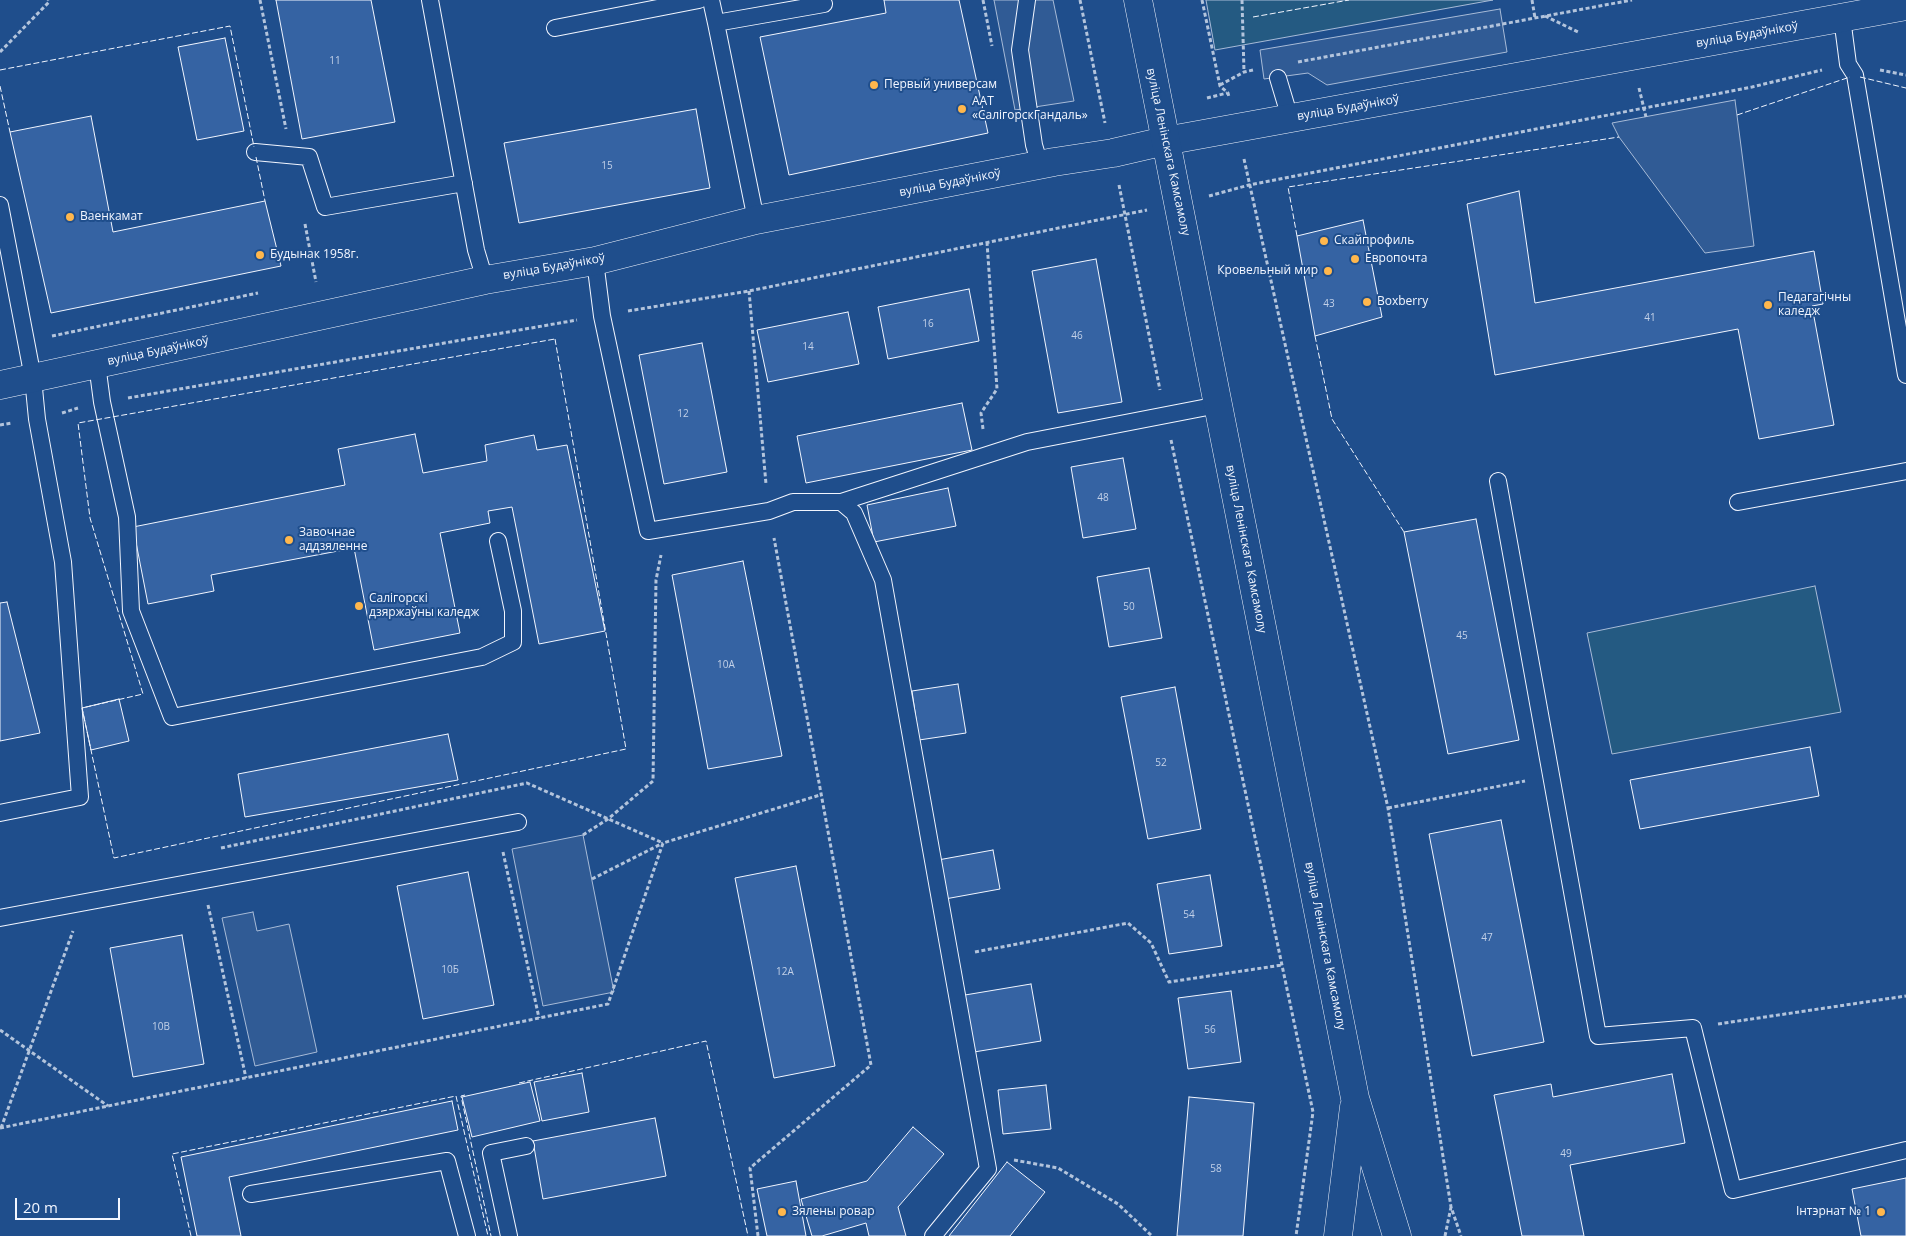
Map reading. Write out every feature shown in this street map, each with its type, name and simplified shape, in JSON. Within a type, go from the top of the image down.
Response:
[{"type":"street","name":"вуліца Ленінскага Камсамолу","points":[[1138,0],[1355,1098],[1397,1236]]},
{"type":"street","name":"вуліца Будаўнікоў","points":[[0,386],[485,280],[595,261],[756,220],[1113,153],[1165,141],[1906,6]]},
{"type":"street","name":"вуліца Ленінскага Камсамолу","points":[[1338,1236],[1355,1098]]},
{"type":"lane","points":[[430,0],[476,250],[485,280]]},
{"type":"lane","points":[[555,28],[699,0]]},
{"type":"lane","points":[[711,0],[756,220]]},
{"type":"lane","points":[[1027,0],[1020,50],[1034,145],[1040,166]]},
{"type":"lane","points":[[716,23],[824,4]]},
{"type":"lane","points":[[1842,18],[1848,64],[1855,75],[1906,375]]},
{"type":"lane","points":[[1278,78],[1290,118]]},
{"type":"lane","points":[[255,152],[310,158],[326,207],[464,183]]},
{"type":"lane","points":[[0,205],[33,378],[37,419],[63,562],[80,797],[0,813]]},
{"type":"lane","points":[[595,261],[602,316],[648,531],[769,511],[793,502],[841,502],[1028,442],[1218,405]]},
{"type":"lane","points":[[97,364],[102,402],[128,517],[131,611],[172,717],[482,657],[513,642],[513,612],[498,541]]},
{"type":"lane","points":[[1738,502],[1906,471]]},
{"type":"lane","points":[[1498,480],[1598,1036],[1692,1028],[1733,1190],[1906,1150]]},
{"type":"lane","points":[[841,502],[854,513],[883,580],[988,1170],[933,1236]]},
{"type":"lane","points":[[0,918],[518,822]]},
{"type":"lane","points":[[509,1236],[492,1153],[526,1146]]},
{"type":"lane","points":[[250,1194],[447,1161],[467,1236]]},
{"type":"path","points":[[0,52],[49,2],[48,0]]},
{"type":"path","points":[[1080,0],[1106,130]]},
{"type":"path","points":[[1202,0],[1220,86],[1228,93]]},
{"type":"path","points":[[1242,0],[1244,72]]},
{"type":"path","points":[[1532,0],[1536,18]]},
{"type":"path","points":[[1293,63],[1632,0]]},
{"type":"path","points":[[1461,1236],[1451,1207],[1388,808],[1249,185],[1752,87],[1848,64],[1906,75]]},
{"type":"path","points":[[1220,86],[1244,72],[1254,70]]},
{"type":"path","points":[[0,425],[37,419],[102,402],[749,291],[1125,214],[1165,414],[1313,1112],[1296,1236]]},
{"type":"path","points":[[984,456],[981,414],[997,389],[987,242]]},
{"type":"path","points":[[749,291],[769,511],[871,1065],[750,1168],[758,1236]]},
{"type":"path","points":[[583,835],[608,819],[653,781],[656,580],[667,528]]},
{"type":"path","points":[[1388,808],[1551,775]]},
{"type":"path","points":[[592,879],[663,843],[820,795]]},
{"type":"path","points":[[0,1128],[608,1004],[663,843]]},
{"type":"path","points":[[503,850],[540,1018]]},
{"type":"path","points":[[202,903],[209,906],[246,1078]]},
{"type":"path","points":[[950,957],[1128,923],[1151,943],[1169,982],[1282,965]]},
{"type":"path","points":[[0,1128],[73,930]]},
{"type":"path","points":[[1692,1028],[1906,996]]},
{"type":"path","points":[[0,1030],[109,1106]]},
{"type":"path","points":[[985,1155],[1058,1168],[1118,1204],[1152,1236]]},
{"type":"path","points":[[1445,1236],[1451,1207]]},
{"type":"shaded area","points":[[994,0],[1053,0],[1074,101],[1015,110]]},
{"type":"shaded area","points":[[1206,0],[1493,0],[1215,50]]},
{"type":"shaded area","points":[[1500,9],[1507,52],[1327,85],[1308,73],[1264,79],[1260,50]]},
{"type":"shaded area","points":[[1735,100],[1754,246],[1705,253],[1619,137],[1612,123]]},
{"type":"shaded area","points":[[1815,586],[1841,712],[1612,754],[1587,633]]},
{"type":"shaded area","points":[[583,835],[614,992],[543,1006],[512,849]]},
{"type":"shaded area","points":[[253,912],[257,931],[289,924],[317,1052],[255,1066],[222,918]]},
{"type":"building","points":[[276,0],[371,0],[395,122],[302,139]]},
{"type":"building","name":"Первый универсам","points":[[884,0],[959,0],[988,133],[789,175],[760,37],[886,13]]},
{"type":"building","points":[[225,38],[244,131],[197,140],[178,47]]},
{"type":"building","points":[[696,109],[710,188],[519,223],[504,143]]},
{"type":"building","name":"Ваенкамат","points":[[91,116],[113,232],[265,201],[281,266],[51,313],[10,132]]},
{"type":"building","points":[[1519,191],[1535,303],[1814,251],[1823,304],[1812,306],[1834,425],[1759,439],[1738,329],[1495,375],[1467,204]]},
{"type":"building","points":[[1363,220],[1382,317],[1315,336],[1297,236]]},
{"type":"building","points":[[1096,259],[1122,402],[1058,413],[1032,271]]},
{"type":"building","points":[[969,289],[979,341],[888,359],[878,307]]},
{"type":"building","points":[[848,312],[859,364],[768,382],[757,330]]},
{"type":"building","points":[[702,343],[727,472],[664,484],[639,355]]},
{"type":"building","points":[[962,403],[972,450],[806,483],[797,436]]},
{"type":"building","name":"Завочнае аддзяленне","points":[[415,434],[423,473],[487,461],[485,445],[534,435],[537,450],[567,445],[605,631],[539,644],[512,507],[488,511],[490,523],[440,533],[460,633],[374,650],[354,548],[211,575],[214,591],[148,604],[133,527],[345,485],[338,449]]},
{"type":"building","points":[[1123,458],[1136,529],[1083,538],[1071,467]]},
{"type":"building","points":[[948,488],[956,526],[874,542],[867,505]]},
{"type":"building","points":[[1476,519],[1519,740],[1448,754],[1404,532]]},
{"type":"building","points":[[743,561],[782,756],[708,769],[672,575]]},
{"type":"building","points":[[1149,568],[1162,638],[1109,647],[1097,577]]},
{"type":"building","points":[[7,602],[40,733],[0,741],[0,603]]},
{"type":"building","points":[[958,684],[966,733],[919,740],[912,691]]},
{"type":"building","points":[[1175,687],[1201,829],[1148,839],[1121,697]]},
{"type":"building","points":[[119,699],[129,741],[91,750],[82,708]]},
{"type":"building","points":[[448,734],[458,780],[245,817],[238,774]]},
{"type":"building","points":[[1810,747],[1819,796],[1640,829],[1630,780]]},
{"type":"building","points":[[1501,820],[1544,1042],[1472,1056],[1429,834]]},
{"type":"building","points":[[993,850],[1000,889],[945,899],[938,860]]},
{"type":"building","points":[[796,866],[835,1066],[774,1078],[735,878]]},
{"type":"building","points":[[468,872],[494,1005],[423,1019],[397,886]]},
{"type":"building","points":[[1210,875],[1222,946],[1169,954],[1157,884]]},
{"type":"building","points":[[182,935],[204,1064],[133,1077],[110,948]]},
{"type":"building","points":[[1031,984],[1041,1041],[974,1052],[965,995]]},
{"type":"building","points":[[1231,991],[1241,1062],[1188,1069],[1178,998]]},
{"type":"building","points":[[582,1073],[589,1112],[542,1121],[534,1082]]},
{"type":"building","points":[[1672,1074],[1685,1143],[1570,1165],[1584,1236],[1522,1236],[1494,1095],[1551,1084],[1553,1097]]},
{"type":"building","points":[[530,1082],[540,1121],[472,1137],[462,1097]]},
{"type":"building","points":[[1046,1085],[1051,1129],[1003,1134],[998,1090]]},
{"type":"building","points":[[1189,1097],[1254,1103],[1243,1236],[1177,1236]]},
{"type":"building","points":[[452,1101],[458,1130],[229,1177],[241,1236],[197,1236],[181,1157]]},
{"type":"building","points":[[655,1118],[666,1176],[543,1199],[533,1141]]},
{"type":"building","points":[[913,1127],[944,1154],[898,1207],[906,1236],[869,1236],[866,1223],[822,1236],[812,1236],[801,1199],[867,1181]]},
{"type":"building","points":[[1007,1162],[1045,1192],[1010,1236],[949,1236]]},
{"type":"building","name":"Інтэрнат № 1","points":[[1906,1178],[1906,1236],[1861,1236],[1852,1189]]},
{"type":"building","name":"Зялены ровар","points":[[796,1181],[806,1236],[767,1236],[757,1189]]},
{"type":"fence","points":[[1253,17],[1349,0]]},
{"type":"fence","points":[[0,70],[230,26],[254,147]]},
{"type":"fence","points":[[1737,115],[1850,77]]},
{"type":"fence","points":[[1860,77],[1906,88]]},
{"type":"fence","points":[[0,86],[10,132]]},
{"type":"fence","points":[[1297,236],[1288,187],[1619,137]]},
{"type":"fence","points":[[256,157],[265,201]]},
{"type":"fence","points":[[1315,336],[1332,419],[1404,532]]},
{"type":"fence","points":[[555,339],[626,749],[114,858],[82,708],[143,694],[90,518],[78,423],[555,339]]},
{"type":"fence","points":[[519,1083],[706,1041],[748,1236]]},
{"type":"fence","points":[[465,1095],[461,1096],[491,1236]]},
{"type":"fence","points":[[191,1236],[172,1154],[456,1096],[488,1236]]},
{"type":"place","name":"Первый универсам","points":[[874,85]]},
{"type":"place","name":"ААТ «СалігорскГандаль»","points":[[962,109]]},
{"type":"place","name":"Ваенкамат","points":[[70,217]]},
{"type":"place","name":"Скайпрофиль","points":[[1324,241]]},
{"type":"place","name":"Будынак 1958г.","points":[[260,255]]},
{"type":"place","name":"Европочта","points":[[1355,259]]},
{"type":"place","name":"Кровельный мир","points":[[1328,271]]},
{"type":"place","name":"Boxberry","points":[[1367,302]]},
{"type":"place","name":"Педагагічны каледж","points":[[1768,305]]},
{"type":"place","name":"Завочнае аддзяленне","points":[[289,540]]},
{"type":"place","name":"Салігорскі дзяржаўны каледж","points":[[359,606]]},
{"type":"place","name":"Зялены ровар","points":[[782,1212]]},
{"type":"place","name":"Інтэрнат № 1","points":[[1881,1212]]}]
